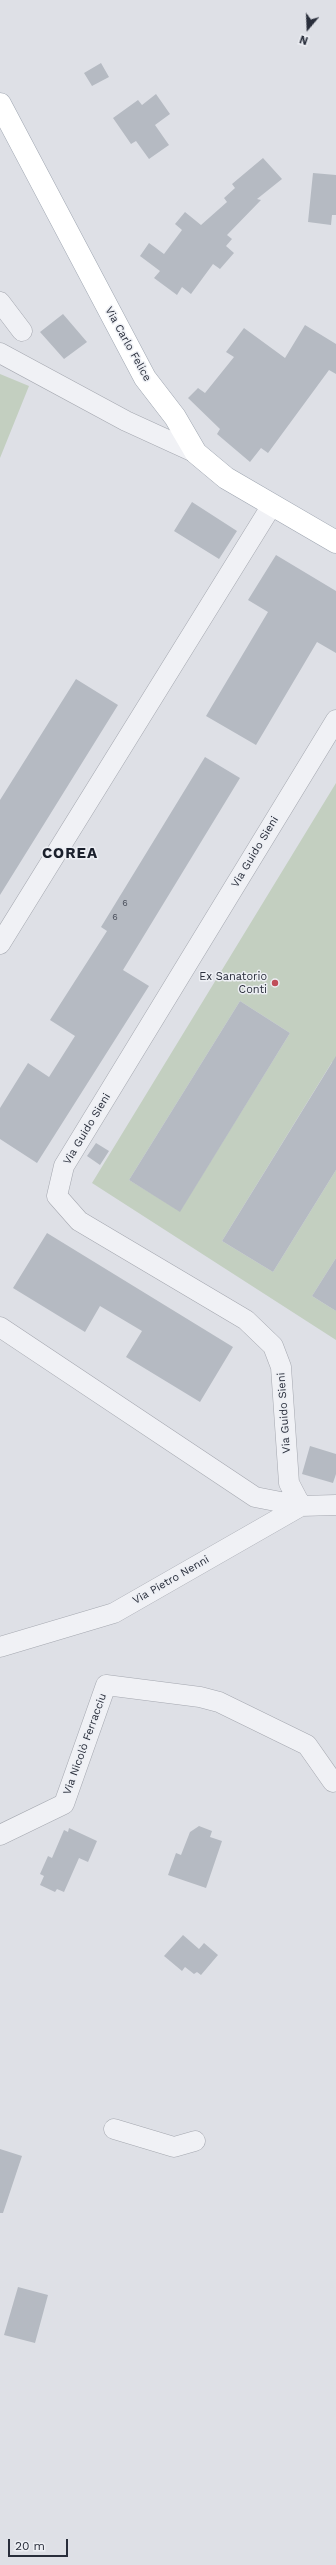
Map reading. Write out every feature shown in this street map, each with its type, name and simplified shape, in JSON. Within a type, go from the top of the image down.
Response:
[{"type":"main road","name":"Via Carlo Felice","points":[[0,104],[145,378],[175,416],[196,453],[226,478],[336,542]]},
{"type":"street","points":[[0,302],[22,331]]},
{"type":"street","points":[[0,353],[126,421],[196,453]]},
{"type":"street","points":[[0,944],[272,506]]},
{"type":"street","name":"Via Guido Sieni","points":[[301,1506],[289,1483],[280,1367],[273,1346],[246,1320],[78,1221],[57,1196],[64,1166],[336,720]]},
{"type":"street","points":[[0,1327],[255,1498],[301,1506]]},
{"type":"street","name":"Via Pietro Nenni","points":[[0,1647],[114,1613],[301,1506],[336,1505]]},
{"type":"street","name":"Via Nicolò Ferracciu","points":[[0,1835],[64,1804],[106,1685],[200,1696],[219,1702],[307,1745],[333,1782]]},
{"type":"street","points":[[114,2129],[174,2147],[195,2142]]},
{"type":"green space","points":[[0,374],[29,386],[0,458]]},
{"type":"green space","name":"Ex Sanatorio Conti","points":[[336,783],[336,1064],[332,1062],[222,1241],[273,1272],[336,1170],[336,1258],[312,1296],[336,1311],[336,1340],[92,1183]],"holes":[[[240,1001],[290,1033],[180,1211],[129,1180]]]},
{"type":"building","points":[[101,63],[109,77],[92,86],[84,73]]},
{"type":"building","points":[[156,94],[170,114],[155,125],[169,145],[149,159],[136,141],[131,144],[113,118],[138,100],[142,105]]},
{"type":"building","points":[[263,158],[282,179],[257,199],[261,200],[227,235],[232,239],[226,246],[234,253],[220,269],[213,264],[191,294],[182,287],[177,295],[154,278],[160,271],[140,256],[149,243],[164,254],[182,230],[175,224],[185,212],[201,225],[227,202],[224,198],[235,188],[232,184]]},
{"type":"building","points":[[313,173],[336,175],[336,215],[332,215],[331,225],[308,222]]},
{"type":"building","points":[[63,314],[87,342],[64,359],[40,332]]},
{"type":"building","points":[[305,325],[336,344],[336,374],[329,370],[268,453],[261,448],[250,462],[217,434],[220,429],[188,398],[198,388],[205,393],[234,357],[226,352],[244,328],[285,358]]},
{"type":"building","points":[[192,502],[237,531],[219,559],[174,531]]},
{"type":"building","points":[[276,555],[336,591],[336,653],[317,642],[256,745],[206,716],[268,612],[248,600]]},
{"type":"building","points":[[76,679],[118,705],[0,895],[0,800]]},
{"type":"building","points":[[205,757],[240,778],[123,970],[149,986],[37,1163],[0,1139],[0,1108],[28,1063],[49,1077],[75,1036],[50,1020],[107,931],[101,927]]},
{"type":"building","points":[[240,1001],[290,1033],[180,1212],[129,1180]]},
{"type":"building","points":[[336,1056],[336,1170],[273,1272],[222,1241]]},
{"type":"building","points":[[96,1143],[109,1151],[100,1165],[87,1156]]},
{"type":"building","points":[[47,1233],[233,1347],[200,1402],[126,1357],[142,1331],[100,1306],[85,1332],[13,1288]]},
{"type":"building","points":[[336,1258],[336,1311],[312,1296]]},
{"type":"building","points":[[310,1446],[336,1454],[336,1474],[333,1483],[302,1474]]},
{"type":"building","points":[[199,1826],[212,1831],[210,1837],[222,1841],[206,1888],[168,1875],[176,1853],[181,1855],[190,1832]]},
{"type":"building","points":[[69,1828],[97,1841],[88,1862],[79,1858],[64,1892],[57,1889],[55,1892],[40,1885],[44,1876],[40,1874],[48,1856],[52,1858],[64,1830],[68,1832]]},
{"type":"building","points":[[183,1935],[199,1949],[204,1943],[218,1955],[201,1975],[197,1972],[194,1974],[185,1967],[182,1971],[164,1956]]},
{"type":"building","points":[[0,2149],[22,2156],[3,2213],[0,2213]]},
{"type":"building","points":[[18,2287],[48,2295],[35,2343],[4,2335]]},
{"type":"place","name":"Ex Sanatorio Conti","points":[[275,983]]},
{"type":"district","name":"COREA","points":[[70,854]]}]
